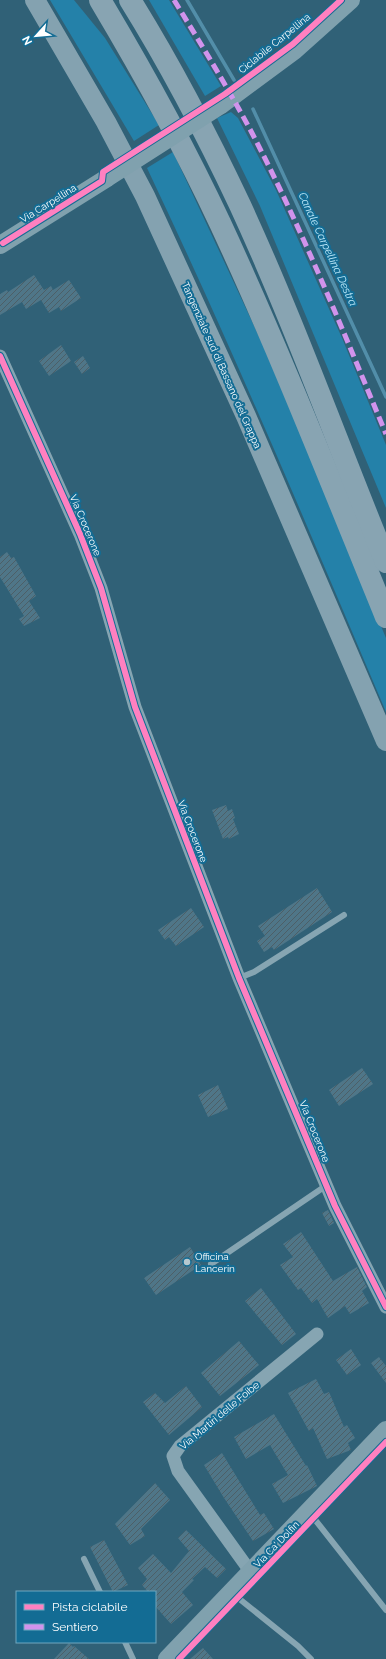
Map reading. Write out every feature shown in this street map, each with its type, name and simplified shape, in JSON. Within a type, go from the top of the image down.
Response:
[{"type":"highway","points":[[100,0],[170,122],[220,221],[264,321],[386,617]]},
{"type":"highway","points":[[130,0],[191,108],[241,207],[287,316],[386,562]]},
{"type":"main road","name":"Tangenziale sud di Bassano del Grappa","points":[[35,0],[106,122],[145,196],[249,423],[386,741]]},
{"type":"street","name":"Via Carpellina","points":[[0,245],[221,105],[294,51],[351,0]]},
{"type":"street","name":"Via Crocerone","points":[[0,356],[80,534],[100,588],[135,707],[239,978],[335,1206],[386,1307]]},
{"type":"street","name":"Via Martiri delle Foibe","points":[[250,1571],[178,1471],[173,1456],[180,1446],[317,1334]]},
{"type":"street","name":"Via Ca' Dolfin","points":[[167,1659],[386,1430]]},
{"type":"lane","points":[[239,978],[254,972],[344,915]]},
{"type":"lane","points":[[211,1264],[327,1185]]},
{"type":"lane","points":[[308,1511],[386,1610]]},
{"type":"lane","points":[[84,1560],[100,1591]]},
{"type":"lane","points":[[231,1592],[298,1646],[310,1659]]},
{"type":"lane","points":[[125,1643],[133,1659]]},
{"type":"shaded area","points":[[50,0],[74,0],[105,38],[159,125],[134,141]]},
{"type":"shaded area","points":[[149,0],[169,0],[221,86],[205,96]]},
{"type":"shaded area","points":[[231,112],[238,118],[276,190],[342,338],[386,445],[386,508],[260,206],[217,118]]},
{"type":"shaded area","points":[[173,152],[263,345],[386,638],[386,712],[240,371],[147,168]]},
{"type":"building","points":[[34,275],[44,290],[51,286],[53,290],[69,280],[81,298],[61,311],[59,307],[49,313],[41,300],[26,309],[22,302],[0,315],[0,294],[7,290],[8,292]]},
{"type":"building","points":[[61,345],[71,361],[49,376],[39,361]]},
{"type":"building","points":[[83,356],[90,368],[82,374],[74,362]]},
{"type":"building","points":[[7,552],[11,558],[14,557],[36,596],[29,601],[40,618],[24,626],[19,619],[24,616],[0,577],[0,557]]},
{"type":"building","points":[[226,805],[228,811],[232,809],[235,818],[233,819],[239,834],[229,839],[228,837],[223,839],[212,810]]},
{"type":"building","points":[[317,888],[332,912],[274,950],[272,947],[264,952],[257,941],[265,936],[258,926]]},
{"type":"building","points":[[191,908],[204,927],[176,946],[169,937],[165,940],[158,930]]},
{"type":"building","points":[[362,1068],[373,1084],[339,1106],[329,1090]]},
{"type":"building","points":[[218,1085],[228,1109],[208,1117],[198,1095]]},
{"type":"building","points":[[328,1210],[334,1223],[329,1226],[322,1213]]},
{"type":"building","points":[[301,1232],[333,1281],[357,1267],[367,1287],[362,1291],[369,1303],[350,1314],[345,1306],[328,1318],[317,1299],[312,1303],[301,1288],[298,1290],[280,1265],[293,1257],[283,1244]]},
{"type":"building","points":[[190,1247],[201,1265],[156,1295],[144,1278]]},
{"type":"building","points":[[261,1288],[296,1334],[282,1345],[245,1301]]},
{"type":"building","points":[[239,1341],[259,1365],[220,1396],[201,1373]]},
{"type":"building","points":[[351,1349],[361,1365],[347,1375],[336,1360]]},
{"type":"building","points":[[379,1357],[386,1366],[386,1383],[371,1363]]},
{"type":"building","points":[[316,1379],[324,1394],[329,1392],[344,1427],[347,1425],[355,1438],[348,1443],[351,1450],[327,1459],[313,1428],[309,1431],[288,1393]]},
{"type":"building","points":[[186,1386],[202,1407],[169,1435],[143,1402],[155,1393],[165,1403]]},
{"type":"building","points":[[274,1414],[306,1466],[307,1465],[317,1486],[283,1503],[272,1484],[288,1475],[270,1445],[246,1459],[234,1437]]},
{"type":"building","points":[[222,1453],[260,1515],[264,1513],[274,1529],[253,1541],[204,1465]]},
{"type":"building","points":[[155,1483],[170,1500],[141,1529],[145,1536],[130,1545],[115,1524]]},
{"type":"building","points":[[186,1530],[226,1569],[217,1578],[205,1567],[192,1579],[194,1580],[182,1592],[193,1605],[171,1624],[156,1607],[156,1591],[147,1591],[142,1585],[147,1579],[138,1568],[153,1554],[171,1573],[189,1551],[178,1538]]},
{"type":"building","points":[[104,1540],[128,1585],[112,1591],[90,1547]]},
{"type":"building","points":[[69,1643],[73,1647],[74,1646],[89,1659],[54,1659]]},
{"type":"building","points":[[203,1648],[213,1659],[190,1659]]},
{"type":"waterway","points":[[187,0],[234,80]]},
{"type":"waterway","name":"Canale Carpellina Destra","points":[[253,109],[386,397]]},
{"type":"marked path","points":[[174,0],[233,99],[271,170],[322,282],[386,434]]},
{"type":"cycle path","name":"Ciclabile Carpellina","points":[[3,243],[102,181],[103,172],[225,94],[293,44],[341,0]]},
{"type":"cycle path","points":[[0,356],[80,534],[101,588],[135,707],[239,978],[335,1206],[386,1307]]},
{"type":"cycle path","points":[[179,1659],[386,1442]]},
{"type":"place","name":"Officina Lancerin","points":[[187,1262]]}]
